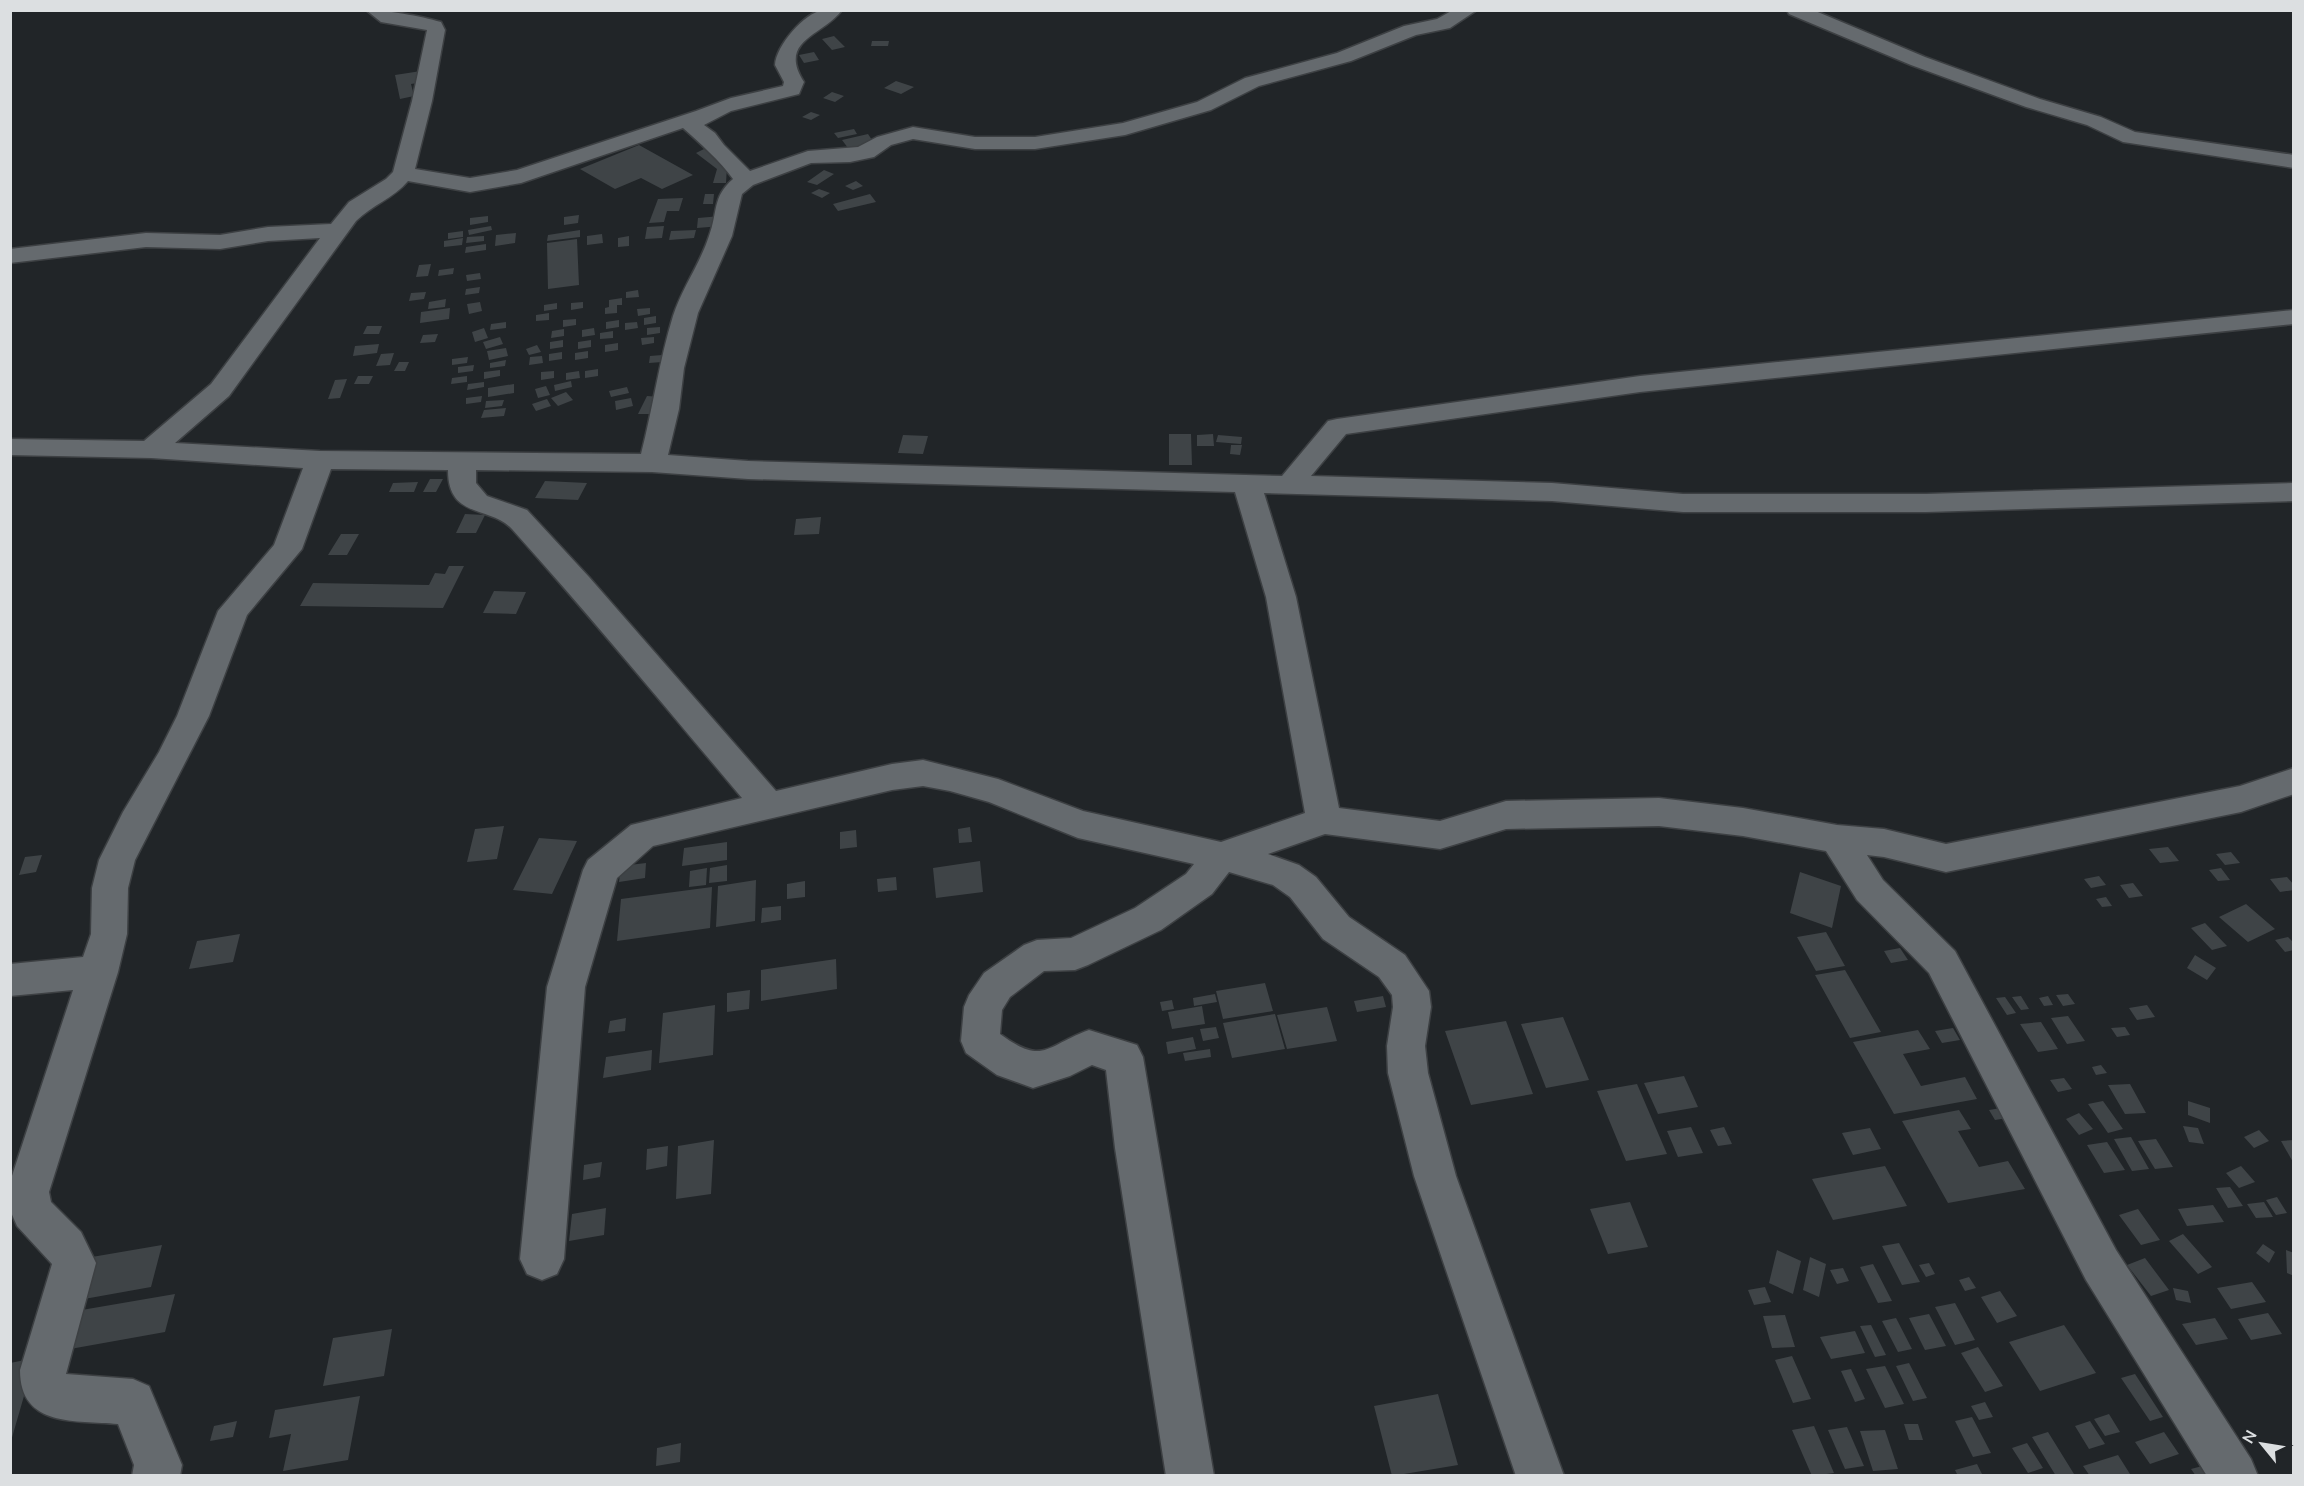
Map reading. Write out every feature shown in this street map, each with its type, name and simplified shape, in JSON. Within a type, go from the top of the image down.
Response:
[{"type":"street","points":[[151,450],[220,390],[357,207],[394,184],[403,174],[422,101],[436,30],[434,26],[426,23],[384,17],[375,10]]},
{"type":"street","points":[[403,174],[470,185],[521,176],[743,102],[792,90],[795,82],[785,67],[785,54],[794,42],[833,10]]},
{"type":"street","points":[[652,463],[666,409],[671,368],[686,313],[721,236],[731,192],[745,180],[808,157],[837,158],[858,154],[884,141],[913,133],[975,143],[1035,143],[1125,129],[1204,106],[1252,82],[1344,57],[1411,30],[1443,24],[1468,10]]},
{"type":"street","points":[[1796,10],[1918,61],[2033,103],[2094,122],[2130,138],[2294,162]]},
{"type":"street","points":[[698,117],[691,124],[708,137],[745,180]]},
{"type":"street","points":[[10,256],[146,240],[220,242],[268,234],[338,230]]},
{"type":"street","points":[[1289,485],[1337,427],[1640,384],[2294,317]]},
{"type":"street","points":[[10,447],[151,450],[320,460],[652,463],[760,470],[1552,492],[1683,503],[1926,503],[2294,492]]},
{"type":"street","points":[[156,1476],[158,1465],[133,1402],[56,1396],[43,1386],[43,1370],[74,1263],[66,1247],[32,1212],[28,1192],[99,972],[109,934],[110,888],[117,860],[135,822],[173,757],[193,716],[233,611],[287,549],[320,460]]},
{"type":"street","points":[[462,461],[462,485],[477,502],[517,517],[578,584],[769,806]]},
{"type":"street","points":[[1247,484],[1281,597],[1324,820]]},
{"type":"street","points":[[542,1259],[566,987],[601,870],[644,835],[892,777],[923,773],[998,792],[1078,824],[1256,864],[1286,875],[1303,887],[1336,928],[1392,966],[1410,992],[1412,1007],[1406,1046],[1408,1073],[1436,1176],[1540,1476]]},
{"type":"street","points":[[1190,1476],[1136,1148],[1130,1084],[1123,1058],[1089,1047],[1054,1066],[1030,1072],[1004,1060],[980,1041],[983,1007],[997,985],[1037,956],[1075,954],[1148,919],[1199,884],[1222,856],[1324,820],[1440,835],[1506,815],[1659,812],[1743,822],[1837,839],[1884,843],[1946,858],[2241,799],[2294,781]]},
{"type":"street","points":[[1837,839],[1870,890],[1942,962],[2101,1265],[2234,1476]]},
{"type":"street","points":[[10,980],[99,972]]},
{"type":"building","points":[[834,36],[845,47],[832,50],[822,39]]},
{"type":"building","points":[[872,41],[889,41],[888,46],[871,46]]},
{"type":"building","points":[[814,52],[819,60],[804,63],[799,55]]},
{"type":"building","points":[[421,71],[424,82],[411,84],[414,96],[400,99],[395,75]]},
{"type":"building","points":[[896,81],[914,87],[901,94],[884,88]]},
{"type":"building","points":[[832,92],[844,96],[835,102],[823,98]]},
{"type":"building","points":[[811,112],[820,115],[811,120],[802,117]]},
{"type":"building","points":[[854,129],[857,134],[838,138],[834,133]]},
{"type":"building","points":[[868,134],[874,143],[848,148],[842,140]]},
{"type":"building","points":[[639,145],[693,175],[662,189],[641,178],[615,189],[580,169]]},
{"type":"building","points":[[704,149],[727,166],[726,183],[713,183],[717,169],[696,153]]},
{"type":"building","points":[[824,170],[834,174],[817,185],[807,182]]},
{"type":"building","points":[[856,181],[863,186],[853,190],[845,186]]},
{"type":"building","points":[[819,189],[830,193],[822,198],[811,193]]},
{"type":"building","points":[[705,194],[714,194],[713,204],[703,204]]},
{"type":"building","points":[[870,194],[876,202],[838,211],[833,204]]},
{"type":"building","points":[[683,198],[679,211],[667,211],[664,222],[649,223],[658,199]]},
{"type":"building","points":[[579,215],[578,223],[564,225],[564,217]]},
{"type":"building","points":[[488,216],[488,222],[470,225],[470,218]]},
{"type":"building","points":[[721,216],[721,226],[697,228],[698,218]]},
{"type":"building","points":[[491,226],[492,230],[469,235],[468,230]]},
{"type":"building","points":[[664,226],[662,238],[645,239],[647,227]]},
{"type":"building","points":[[580,230],[580,237],[547,241],[548,235]]},
{"type":"building","points":[[696,230],[694,238],[669,240],[671,231]]},
{"type":"building","points":[[463,231],[463,237],[448,239],[448,233]]},
{"type":"building","points":[[516,233],[515,243],[495,246],[496,235]]},
{"type":"building","points":[[602,234],[603,243],[587,245],[587,236]]},
{"type":"building","points":[[484,236],[484,241],[466,243],[467,237]]},
{"type":"building","points":[[629,236],[629,246],[618,247],[618,238]]},
{"type":"building","points":[[463,238],[462,245],[444,247],[444,241]]},
{"type":"building","points":[[577,239],[579,285],[548,289],[547,243]]},
{"type":"building","points":[[486,244],[486,250],[465,253],[466,247]]},
{"type":"building","points":[[431,264],[428,276],[416,277],[419,265]]},
{"type":"building","points":[[454,268],[453,274],[438,276],[439,270]]},
{"type":"building","points":[[480,273],[481,279],[467,281],[466,275]]},
{"type":"building","points":[[480,287],[479,293],[465,295],[466,289]]},
{"type":"building","points":[[638,290],[639,297],[626,298],[626,292]]},
{"type":"building","points":[[426,292],[424,299],[409,301],[411,293]]},
{"type":"building","points":[[622,298],[622,305],[617,305],[617,313],[605,314],[605,308],[609,307],[609,300]]},
{"type":"building","points":[[446,299],[445,307],[428,309],[429,302]]},
{"type":"building","points":[[480,302],[482,311],[469,314],[467,304]]},
{"type":"building","points":[[583,302],[583,308],[571,310],[571,303]]},
{"type":"building","points":[[557,303],[557,309],[544,311],[544,305]]},
{"type":"building","points":[[450,308],[449,319],[420,323],[421,312]]},
{"type":"building","points":[[650,308],[650,314],[638,316],[637,309]]},
{"type":"building","points":[[549,313],[549,320],[536,321],[536,315]]},
{"type":"building","points":[[656,316],[656,323],[644,325],[644,318]]},
{"type":"building","points":[[576,319],[576,325],[563,327],[563,320]]},
{"type":"building","points":[[619,320],[619,327],[606,329],[606,322]]},
{"type":"building","points":[[506,322],[506,328],[490,330],[491,324]]},
{"type":"building","points":[[637,322],[638,328],[625,330],[625,323]]},
{"type":"building","points":[[367,326],[382,326],[379,334],[363,334]]},
{"type":"building","points":[[660,327],[660,333],[647,335],[647,328]]},
{"type":"building","points":[[484,328],[488,338],[475,342],[472,332]]},
{"type":"building","points":[[594,328],[595,335],[582,337],[582,330]]},
{"type":"building","points":[[564,329],[564,336],[551,338],[552,331]]},
{"type":"building","points":[[613,331],[613,338],[600,339],[600,333]]},
{"type":"building","points":[[438,334],[435,342],[420,343],[423,335]]},
{"type":"building","points":[[500,337],[503,344],[486,349],[483,342]]},
{"type":"building","points":[[654,337],[654,343],[642,345],[641,338]]},
{"type":"building","points":[[563,340],[563,347],[550,349],[550,342]]},
{"type":"building","points":[[591,340],[591,347],[578,349],[578,342]]},
{"type":"building","points":[[618,343],[618,350],[605,352],[605,345]]},
{"type":"building","points":[[379,344],[377,353],[353,356],[355,346]]},
{"type":"building","points":[[537,345],[541,352],[529,355],[526,349]]},
{"type":"building","points":[[506,348],[508,356],[489,360],[487,351]]},
{"type":"building","points":[[588,351],[588,358],[575,360],[575,353]]},
{"type":"building","points":[[562,352],[562,359],[549,361],[549,354]]},
{"type":"building","points":[[394,353],[390,365],[376,366],[381,354]]},
{"type":"building","points":[[662,355],[662,362],[649,363],[650,356]]},
{"type":"building","points":[[542,356],[543,363],[529,365],[530,357]]},
{"type":"building","points":[[468,357],[467,363],[452,365],[452,359]]},
{"type":"building","points":[[506,360],[505,366],[490,368],[490,363]]},
{"type":"building","points":[[399,362],[409,362],[405,371],[394,371]]},
{"type":"building","points":[[474,365],[473,371],[458,373],[458,367]]},
{"type":"building","points":[[598,369],[598,376],[585,378],[585,371]]},
{"type":"building","points":[[500,370],[500,376],[484,379],[484,372]]},
{"type":"building","points":[[554,371],[554,378],[541,380],[541,372]]},
{"type":"building","points":[[579,371],[580,378],[566,380],[566,373]]},
{"type":"building","points":[[358,376],[373,376],[369,384],[354,384]]},
{"type":"building","points":[[467,376],[467,382],[451,384],[452,378]]},
{"type":"building","points":[[347,379],[340,398],[328,399],[335,380]]},
{"type":"building","points":[[571,381],[572,387],[555,391],[554,385]]},
{"type":"building","points":[[484,382],[484,387],[467,390],[468,384]]},
{"type":"building","points":[[514,384],[514,393],[488,397],[488,388]]},
{"type":"building","points":[[546,386],[550,395],[538,398],[535,389]]},
{"type":"building","points":[[627,387],[629,393],[611,397],[609,391]]},
{"type":"building","points":[[566,392],[573,400],[558,406],[551,398]]},
{"type":"building","points":[[482,396],[481,402],[466,404],[466,398]]},
{"type":"building","points":[[647,396],[661,397],[653,414],[638,414]]},
{"type":"building","points":[[631,398],[633,406],[616,410],[615,401]]},
{"type":"building","points":[[547,399],[551,406],[536,411],[532,404]]},
{"type":"building","points":[[504,400],[502,406],[485,408],[486,401]]},
{"type":"building","points":[[506,408],[504,416],[481,418],[484,410]]},
{"type":"building","points":[[1169,434],[1191,434],[1192,465],[1169,465]]},
{"type":"building","points":[[1213,434],[1214,446],[1197,446],[1197,435]]},
{"type":"building","points":[[903,435],[928,436],[923,454],[898,453]]},
{"type":"building","points":[[1218,435],[1242,437],[1241,444],[1216,442]]},
{"type":"building","points":[[1231,445],[1242,445],[1240,455],[1230,454]]},
{"type":"building","points":[[430,479],[443,479],[436,492],[423,492]]},
{"type":"building","points":[[545,481],[587,483],[578,500],[535,498]]},
{"type":"building","points":[[418,482],[414,492],[389,492],[393,483]]},
{"type":"building","points":[[465,514],[485,515],[476,533],[456,533]]},
{"type":"building","points":[[821,517],[819,534],[794,535],[796,519]]},
{"type":"building","points":[[341,534],[359,534],[347,555],[328,555]]},
{"type":"building","points":[[449,566],[464,566],[443,608],[300,606],[313,583],[429,585],[435,573],[445,574]]},
{"type":"building","points":[[494,591],[526,592],[516,614],[483,613]]},
{"type":"building","points":[[504,826],[497,859],[467,862],[475,829]]},
{"type":"building","points":[[970,827],[972,842],[959,843],[958,829]]},
{"type":"building","points":[[856,830],[857,847],[840,849],[840,832]]},
{"type":"building","points":[[539,838],[577,841],[552,894],[513,890]]},
{"type":"building","points":[[727,842],[727,860],[682,866],[684,848]]},
{"type":"building","points":[[2168,847],[2179,861],[2160,863],[2149,849]]},
{"type":"building","points":[[2231,852],[2240,863],[2225,865],[2216,854]]},
{"type":"building","points":[[42,855],[36,872],[19,875],[25,857]]},
{"type":"building","points":[[980,861],[983,892],[936,898],[933,868]]},
{"type":"building","points":[[646,863],[645,878],[619,882],[621,866]]},
{"type":"building","points":[[727,865],[727,881],[709,883],[710,868]]},
{"type":"building","points":[[707,868],[706,885],[689,887],[690,871]]},
{"type":"building","points":[[2221,868],[2230,880],[2218,881],[2209,870]]},
{"type":"building","points":[[1800,872],[1841,886],[1832,928],[1790,913]]},
{"type":"building","points":[[2099,876],[2106,885],[2091,888],[2084,879]]},
{"type":"building","points":[[896,877],[897,890],[878,892],[877,879]]},
{"type":"building","points":[[2287,877],[2294,885],[2294,890],[2280,892],[2270,879]]},
{"type":"building","points":[[756,880],[755,921],[716,927],[718,886]]},
{"type":"building","points":[[805,881],[805,897],[787,899],[787,884]]},
{"type":"building","points":[[2133,883],[2143,896],[2129,898],[2120,885]]},
{"type":"building","points":[[712,887],[710,928],[617,941],[621,899]]},
{"type":"building","points":[[2106,897],[2112,906],[2102,907],[2096,899]]},
{"type":"building","points":[[2246,904],[2275,929],[2248,942],[2219,917]]},
{"type":"building","points":[[781,906],[781,920],[761,923],[762,908]]},
{"type":"building","points":[[2205,923],[2227,946],[2212,950],[2191,928]]},
{"type":"building","points":[[1826,932],[1845,966],[1816,971],[1797,937]]},
{"type":"building","points":[[240,934],[233,962],[189,969],[197,941]]},
{"type":"building","points":[[2288,937],[2294,943],[2294,950],[2285,952],[2275,940]]},
{"type":"building","points":[[1900,948],[1908,960],[1891,963],[1884,951]]},
{"type":"building","points":[[2195,955],[2216,968],[2207,980],[2187,968]]},
{"type":"building","points":[[836,959],[837,989],[761,1001],[761,970]]},
{"type":"building","points":[[1845,970],[1881,1032],[1850,1038],[1815,975]]},
{"type":"building","points":[[1265,983],[1273,1011],[1223,1019],[1216,991]]},
{"type":"building","points":[[750,990],[749,1009],[727,1012],[727,993]]},
{"type":"building","points":[[1215,994],[1217,1002],[1194,1006],[1193,998]]},
{"type":"building","points":[[2068,994],[2075,1004],[2063,1006],[2056,995]]},
{"type":"building","points":[[1383,996],[1386,1007],[1357,1012],[1354,1001]]},
{"type":"building","points":[[2021,996],[2029,1009],[2021,1010],[2012,997]]},
{"type":"building","points":[[2048,996],[2053,1005],[2044,1006],[2039,998]]},
{"type":"building","points":[[2005,997],[2016,1013],[2007,1015],[1996,998]]},
{"type":"building","points":[[1172,1000],[1174,1009],[1162,1011],[1160,1002]]},
{"type":"building","points":[[715,1005],[713,1055],[659,1063],[663,1013]]},
{"type":"building","points":[[2147,1005],[2155,1017],[2137,1020],[2129,1008]]},
{"type":"building","points":[[1202,1006],[1205,1024],[1172,1029],[1168,1012]]},
{"type":"building","points":[[1327,1007],[1337,1041],[1287,1049],[1277,1015]]},
{"type":"building","points":[[1275,1014],[1285,1049],[1232,1058],[1223,1023]]},
{"type":"building","points":[[2068,1016],[2085,1041],[2067,1044],[2051,1018]]},
{"type":"building","points":[[1563,1017],[1589,1080],[1546,1088],[1521,1024]]},
{"type":"building","points":[[626,1018],[625,1031],[608,1033],[610,1021]]},
{"type":"building","points":[[1506,1021],[1533,1094],[1471,1105],[1445,1031]]},
{"type":"building","points":[[2041,1022],[2058,1049],[2038,1052],[2020,1024]]},
{"type":"building","points":[[1216,1027],[1219,1038],[1203,1041],[1200,1029]]},
{"type":"building","points":[[2125,1027],[2130,1035],[2117,1037],[2111,1028]]},
{"type":"building","points":[[1953,1028],[1960,1040],[1942,1043],[1935,1031]]},
{"type":"building","points":[[1918,1030],[1930,1049],[1903,1054],[1921,1086],[1965,1077],[1977,1099],[1894,1114],[1853,1042]]},
{"type":"building","points":[[1193,1037],[1196,1049],[1168,1054],[1166,1042]]},
{"type":"building","points":[[1210,1049],[1211,1057],[1185,1061],[1183,1053]]},
{"type":"building","points":[[652,1050],[651,1070],[603,1078],[606,1057]]},
{"type":"building","points":[[2101,1065],[2107,1073],[2096,1075],[2092,1067]]},
{"type":"building","points":[[1684,1076],[1698,1107],[1658,1114],[1644,1083]]},
{"type":"building","points":[[2064,1078],[2072,1089],[2058,1092],[2050,1080]]},
{"type":"building","points":[[1637,1084],[1667,1154],[1626,1161],[1597,1091]]},
{"type":"building","points":[[2130,1084],[2146,1113],[2125,1114],[2108,1085]]},
{"type":"building","points":[[2103,1101],[2123,1129],[2108,1133],[2088,1104]]},
{"type":"building","points":[[2188,1101],[2210,1108],[2210,1123],[2188,1115]]},
{"type":"building","points":[[2001,1108],[2007,1118],[1995,1120],[1989,1110]]},
{"type":"building","points":[[1959,1110],[1971,1129],[1958,1131],[1979,1167],[2008,1161],[2025,1189],[1948,1203],[1902,1121]]},
{"type":"building","points":[[2079,1113],[2093,1129],[2079,1135],[2066,1119]]},
{"type":"building","points":[[2183,1126],[2198,1128],[2204,1144],[2189,1142]]},
{"type":"building","points":[[1691,1127],[1703,1153],[1678,1157],[1667,1131]]},
{"type":"building","points":[[1724,1127],[1732,1144],[1718,1146],[1710,1130]]},
{"type":"building","points":[[1870,1128],[1881,1149],[1853,1155],[1842,1133]]},
{"type":"building","points":[[2259,1130],[2269,1141],[2254,1148],[2244,1137]]},
{"type":"building","points":[[2131,1137],[2149,1169],[2132,1171],[2114,1139]]},
{"type":"building","points":[[2156,1139],[2173,1167],[2155,1169],[2138,1141]]},
{"type":"building","points":[[714,1140],[711,1194],[676,1199],[678,1146]]},
{"type":"building","points":[[2294,1140],[2294,1164],[2281,1141]]},
{"type":"building","points":[[2107,1142],[2125,1170],[2104,1173],[2087,1145]]},
{"type":"building","points":[[668,1146],[667,1166],[646,1170],[647,1149]]},
{"type":"building","points":[[602,1162],[600,1177],[583,1180],[584,1165]]},
{"type":"building","points":[[1885,1166],[1907,1206],[1833,1220],[1812,1179]]},
{"type":"building","points":[[2241,1166],[2255,1182],[2239,1188],[2226,1173]]},
{"type":"building","points":[[2230,1187],[2243,1206],[2228,1208],[2216,1188]]},
{"type":"building","points":[[2277,1197],[2287,1213],[2276,1215],[2266,1200]]},
{"type":"building","points":[[1630,1202],[1648,1247],[1608,1254],[1590,1209]]},
{"type":"building","points":[[2264,1202],[2273,1217],[2256,1218],[2247,1204]]},
{"type":"building","points":[[2213,1205],[2224,1222],[2187,1226],[2178,1209]]},
{"type":"building","points":[[606,1208],[604,1235],[569,1241],[572,1214]]},
{"type":"building","points":[[2138,1209],[2160,1240],[2141,1245],[2119,1215]]},
{"type":"building","points":[[2183,1234],[2212,1267],[2198,1274],[2169,1241]]},
{"type":"building","points":[[1899,1243],[1920,1282],[1902,1285],[1882,1246]]},
{"type":"building","points":[[2263,1244],[2275,1252],[2269,1263],[2256,1253]]},
{"type":"building","points":[[162,1245],[151,1287],[73,1301],[86,1258]]},
{"type":"building","points":[[1777,1250],[1801,1261],[1793,1294],[1769,1283]]},
{"type":"building","points":[[2286,1250],[2294,1253],[2294,1276],[2287,1273]]},
{"type":"building","points":[[1810,1257],[1826,1264],[1819,1297],[1803,1290]]},
{"type":"building","points":[[2145,1258],[2169,1290],[2151,1296],[2127,1265]]},
{"type":"building","points":[[1929,1263],[1935,1274],[1926,1277],[1919,1265]]},
{"type":"building","points":[[1873,1264],[1892,1301],[1878,1303],[1860,1267]]},
{"type":"building","points":[[1843,1268],[1849,1281],[1837,1284],[1830,1270]]},
{"type":"building","points":[[1969,1277],[1976,1288],[1965,1291],[1959,1280]]},
{"type":"building","points":[[2252,1282],[2266,1302],[2231,1309],[2217,1288]]},
{"type":"building","points":[[1765,1287],[1771,1302],[1754,1305],[1748,1290]]},
{"type":"building","points":[[2173,1288],[2188,1291],[2191,1303],[2176,1300]]},
{"type":"building","points":[[2000,1291],[2017,1316],[1997,1323],[1981,1297]]},
{"type":"building","points":[[175,1294],[165,1332],[59,1351],[70,1312]]},
{"type":"building","points":[[1955,1303],[1975,1340],[1955,1345],[1935,1307]]},
{"type":"building","points":[[2268,1313],[2282,1334],[2251,1340],[2238,1319]]},
{"type":"building","points":[[1929,1314],[1946,1346],[1925,1350],[1909,1318]]},
{"type":"building","points":[[1785,1315],[1795,1347],[1772,1348],[1763,1316]]},
{"type":"building","points":[[1896,1318],[1912,1349],[1898,1352],[1882,1321]]},
{"type":"building","points":[[2215,1318],[2228,1339],[2196,1345],[2182,1324]]},
{"type":"building","points":[[1871,1325],[1886,1355],[1875,1357],[1860,1326]]},
{"type":"building","points":[[2064,1325],[2096,1373],[2040,1391],[2009,1342]]},
{"type":"building","points":[[392,1329],[384,1376],[323,1386],[333,1338]]},
{"type":"building","points":[[1855,1331],[1865,1353],[1831,1359],[1820,1337]]},
{"type":"building","points":[[1978,1347],[2003,1386],[1985,1392],[1961,1353]]},
{"type":"building","points":[[1792,1356],[1811,1399],[1793,1403],[1775,1360]]},
{"type":"building","points":[[35,1358],[11,1441],[10,1441],[10,1363]]},
{"type":"building","points":[[1909,1363],[1927,1398],[1913,1401],[1896,1366]]},
{"type":"building","points":[[1885,1366],[1904,1404],[1885,1408],[1866,1369]]},
{"type":"building","points":[[1851,1369],[1865,1399],[1855,1402],[1841,1371]]},
{"type":"building","points":[[2135,1374],[2163,1417],[2150,1421],[2121,1378]]},
{"type":"building","points":[[1438,1394],[1458,1465],[1392,1476],[1374,1406]]},
{"type":"building","points":[[360,1396],[348,1460],[283,1471],[291,1434],[269,1438],[275,1410]]},
{"type":"building","points":[[1985,1402],[1993,1417],[1979,1420],[1971,1406]]},
{"type":"building","points":[[2109,1414],[2120,1432],[2105,1436],[2094,1419]]},
{"type":"building","points":[[1972,1417],[1991,1453],[1973,1457],[1955,1421]]},
{"type":"building","points":[[237,1421],[233,1437],[210,1441],[214,1426]]},
{"type":"building","points":[[2090,1421],[2105,1444],[2089,1449],[2075,1426]]},
{"type":"building","points":[[1904,1424],[1918,1424],[1923,1440],[1909,1440]]},
{"type":"building","points":[[1814,1426],[1834,1473],[1812,1476],[1792,1430]]},
{"type":"building","points":[[1847,1427],[1864,1466],[1845,1469],[1828,1430]]},
{"type":"building","points":[[1885,1430],[1898,1469],[1873,1471],[1860,1431]]},
{"type":"building","points":[[2048,1432],[2074,1474],[2056,1476],[2032,1437]]},
{"type":"building","points":[[2164,1432],[2179,1454],[2150,1464],[2135,1442]]},
{"type":"building","points":[[681,1443],[680,1462],[656,1466],[657,1448]]},
{"type":"building","points":[[2027,1443],[2043,1468],[2028,1473],[2012,1448]]},
{"type":"building","points":[[2118,1455],[2130,1474],[2090,1476],[2083,1466]]},
{"type":"building","points":[[1977,1464],[1983,1476],[1958,1476],[1955,1470]]},
{"type":"building","points":[[2206,1465],[2213,1476],[2196,1476],[2191,1469]]}]
